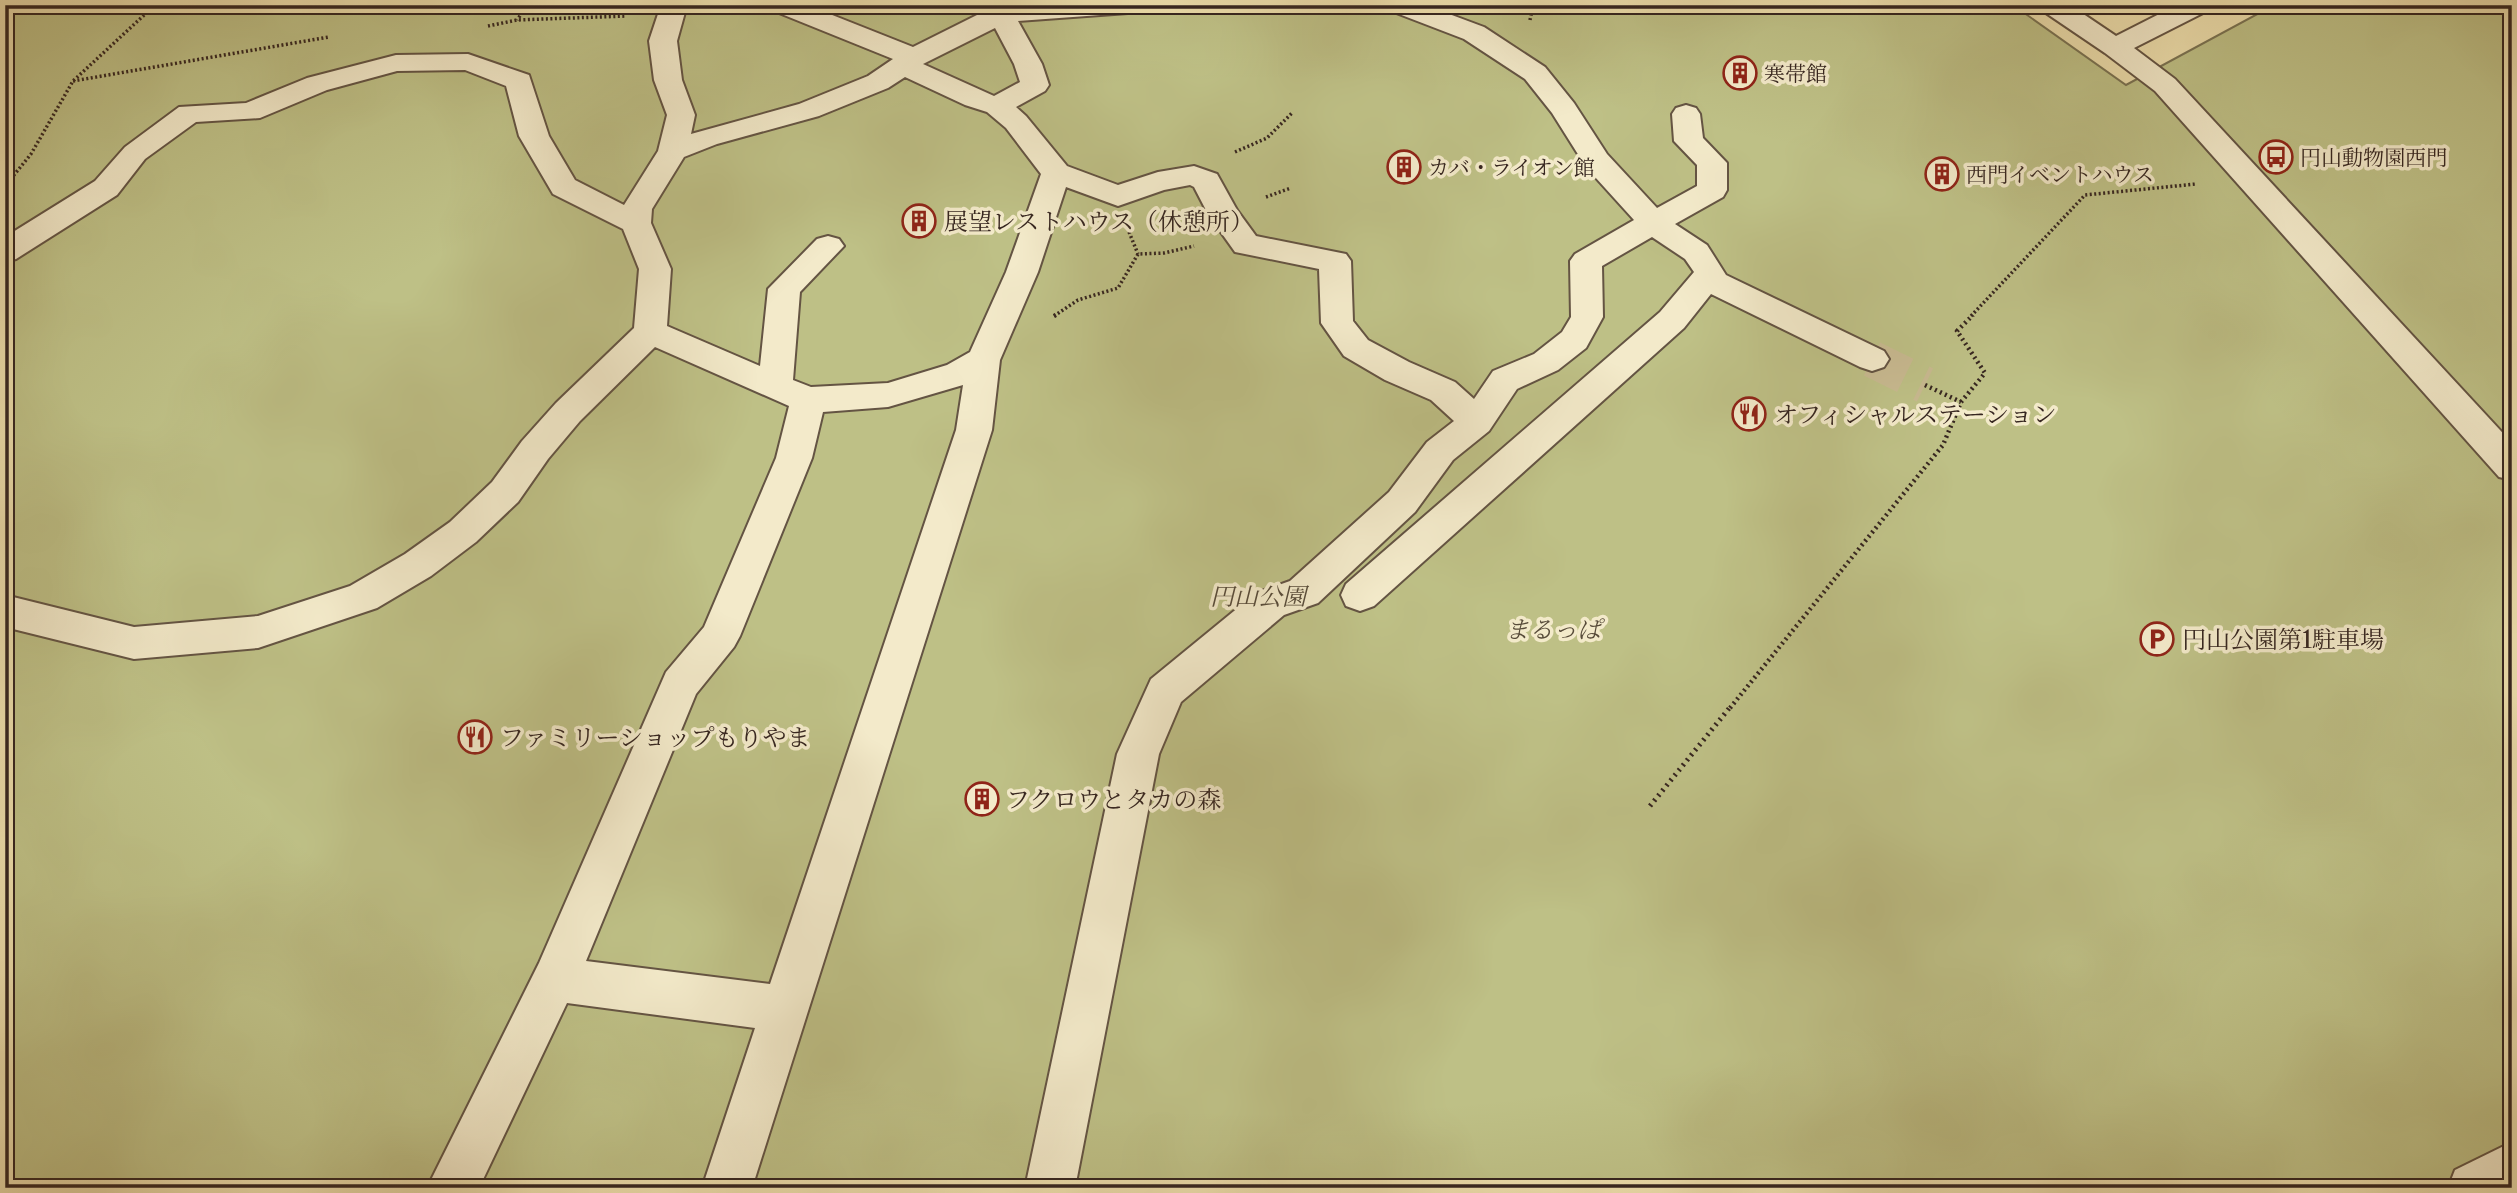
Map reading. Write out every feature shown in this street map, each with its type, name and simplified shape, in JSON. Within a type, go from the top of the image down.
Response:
[{"type":"street","points":[[783,5],[838,26],[889,50],[923,73],[975,99],[997,106],[1016,122],[1056,173],[1118,196],[1158,182],[1194,175],[1206,181],[1223,214],[1246,245],[1335,261],[1337,323],[1356,348],[1397,371],[1443,391],[1477,422]]},
{"type":"street","points":[[673,151],[707,138],[809,110],[878,82],[1001,9],[1128,5]]},
{"type":"street","points":[[1360,595],[1672,320],[1711,273],[1696,252],[1671,238],[1653,222],[1596,160],[1564,109],[1535,73],[1474,33],[1400,5]]},
{"type":"street","points":[[2052,5],[2115,47],[2165,86],[2512,467]]},
{"type":"street","points":[[2115,47],[2198,5]]},
{"type":"street","points":[[5,611],[134,643],[258,632],[363,597],[418,565],[463,533],[505,492],[535,450],[568,412],[650,332],[655,270],[636,223],[637,209],[673,151],[681,115],[668,80],[663,41],[677,6]]},
{"type":"street","points":[[997,106],[1035,85],[1028,64],[1001,9]]},
{"type":"street","points":[[5,252],[106,188],[135,153],[189,113],[250,112],[317,84],[396,63],[468,62],[519,80],[534,136],[564,187],[636,223]]},
{"type":"street","points":[[1050,1188],[1138,754],[1165,691],[1270,604],[1304,592],[1402,502],[1440,451],[1477,422],[1505,380],[1546,362],[1574,340],[1587,317],[1586,261],[1712,190],[1712,163],[1689,141],[1686,114]]},
{"type":"street","points":[[727,1188],[783,1009],[974,430],[983,360],[1022,272],[1056,173]]},
{"type":"street","points":[[452,1188],[555,979],[680,684],[720,636],[794,458],[784,289],[828,246]]},
{"type":"street","points":[[1706,278],[1872,359]]},
{"type":"street","points":[[650,332],[791,393],[888,395],[959,374],[983,360]]},
{"type":"street","points":[[555,979],[783,1009]]},
{"type":"street","points":[[2473,1188],[2512,1167]]},
{"type":"path","points":[[5,186],[31,154],[73,81],[155,5]]},
{"type":"path","points":[[150,10],[188,5]]},
{"type":"path","points":[[516,5],[522,13],[517,20]]},
{"type":"path","points":[[1194,175],[1221,158],[1267,138],[1292,113]]},
{"type":"path","points":[[1650,806],[1943,445],[1961,402],[1985,373],[1957,331],[2085,195],[2249,178]]},
{"type":"path","points":[[1049,319],[1078,300],[1118,288],[1138,254],[1164,253],[1211,240],[1246,245]]},
{"type":"path","points":[[1924,384],[1961,402]]},
{"type":"green space","name":"円山公園","points":[[5,5],[2013,5],[2126,85],[2274,5],[2512,5],[2512,1188],[5,1188]]},
{"type":"tunnel","points":[[1872,359],[1925,385]]},
{"type":"place","name":"寒帯館","points":[[1740,73]]},
{"type":"place","name":"円山動物園西門","points":[[2276,157]]},
{"type":"place","name":"カバ・ライオン館","points":[[1404,167]]},
{"type":"place","name":"西門イベントハウス","points":[[1942,174]]},
{"type":"place","name":"展望レストハウス（休憩所）","points":[[919,221]]},
{"type":"place","name":"オフィシャルステーション","points":[[1749,414]]},
{"type":"place","name":"円山公園第1駐車場","points":[[2157,639]]},
{"type":"place","name":"ファミリーショップもりやま","points":[[475,737]]},
{"type":"place","name":"フクロウとタカの森","points":[[982,799]]},
{"type":"park label","name":"まるっぱ","points":[[1553,629]]}]
